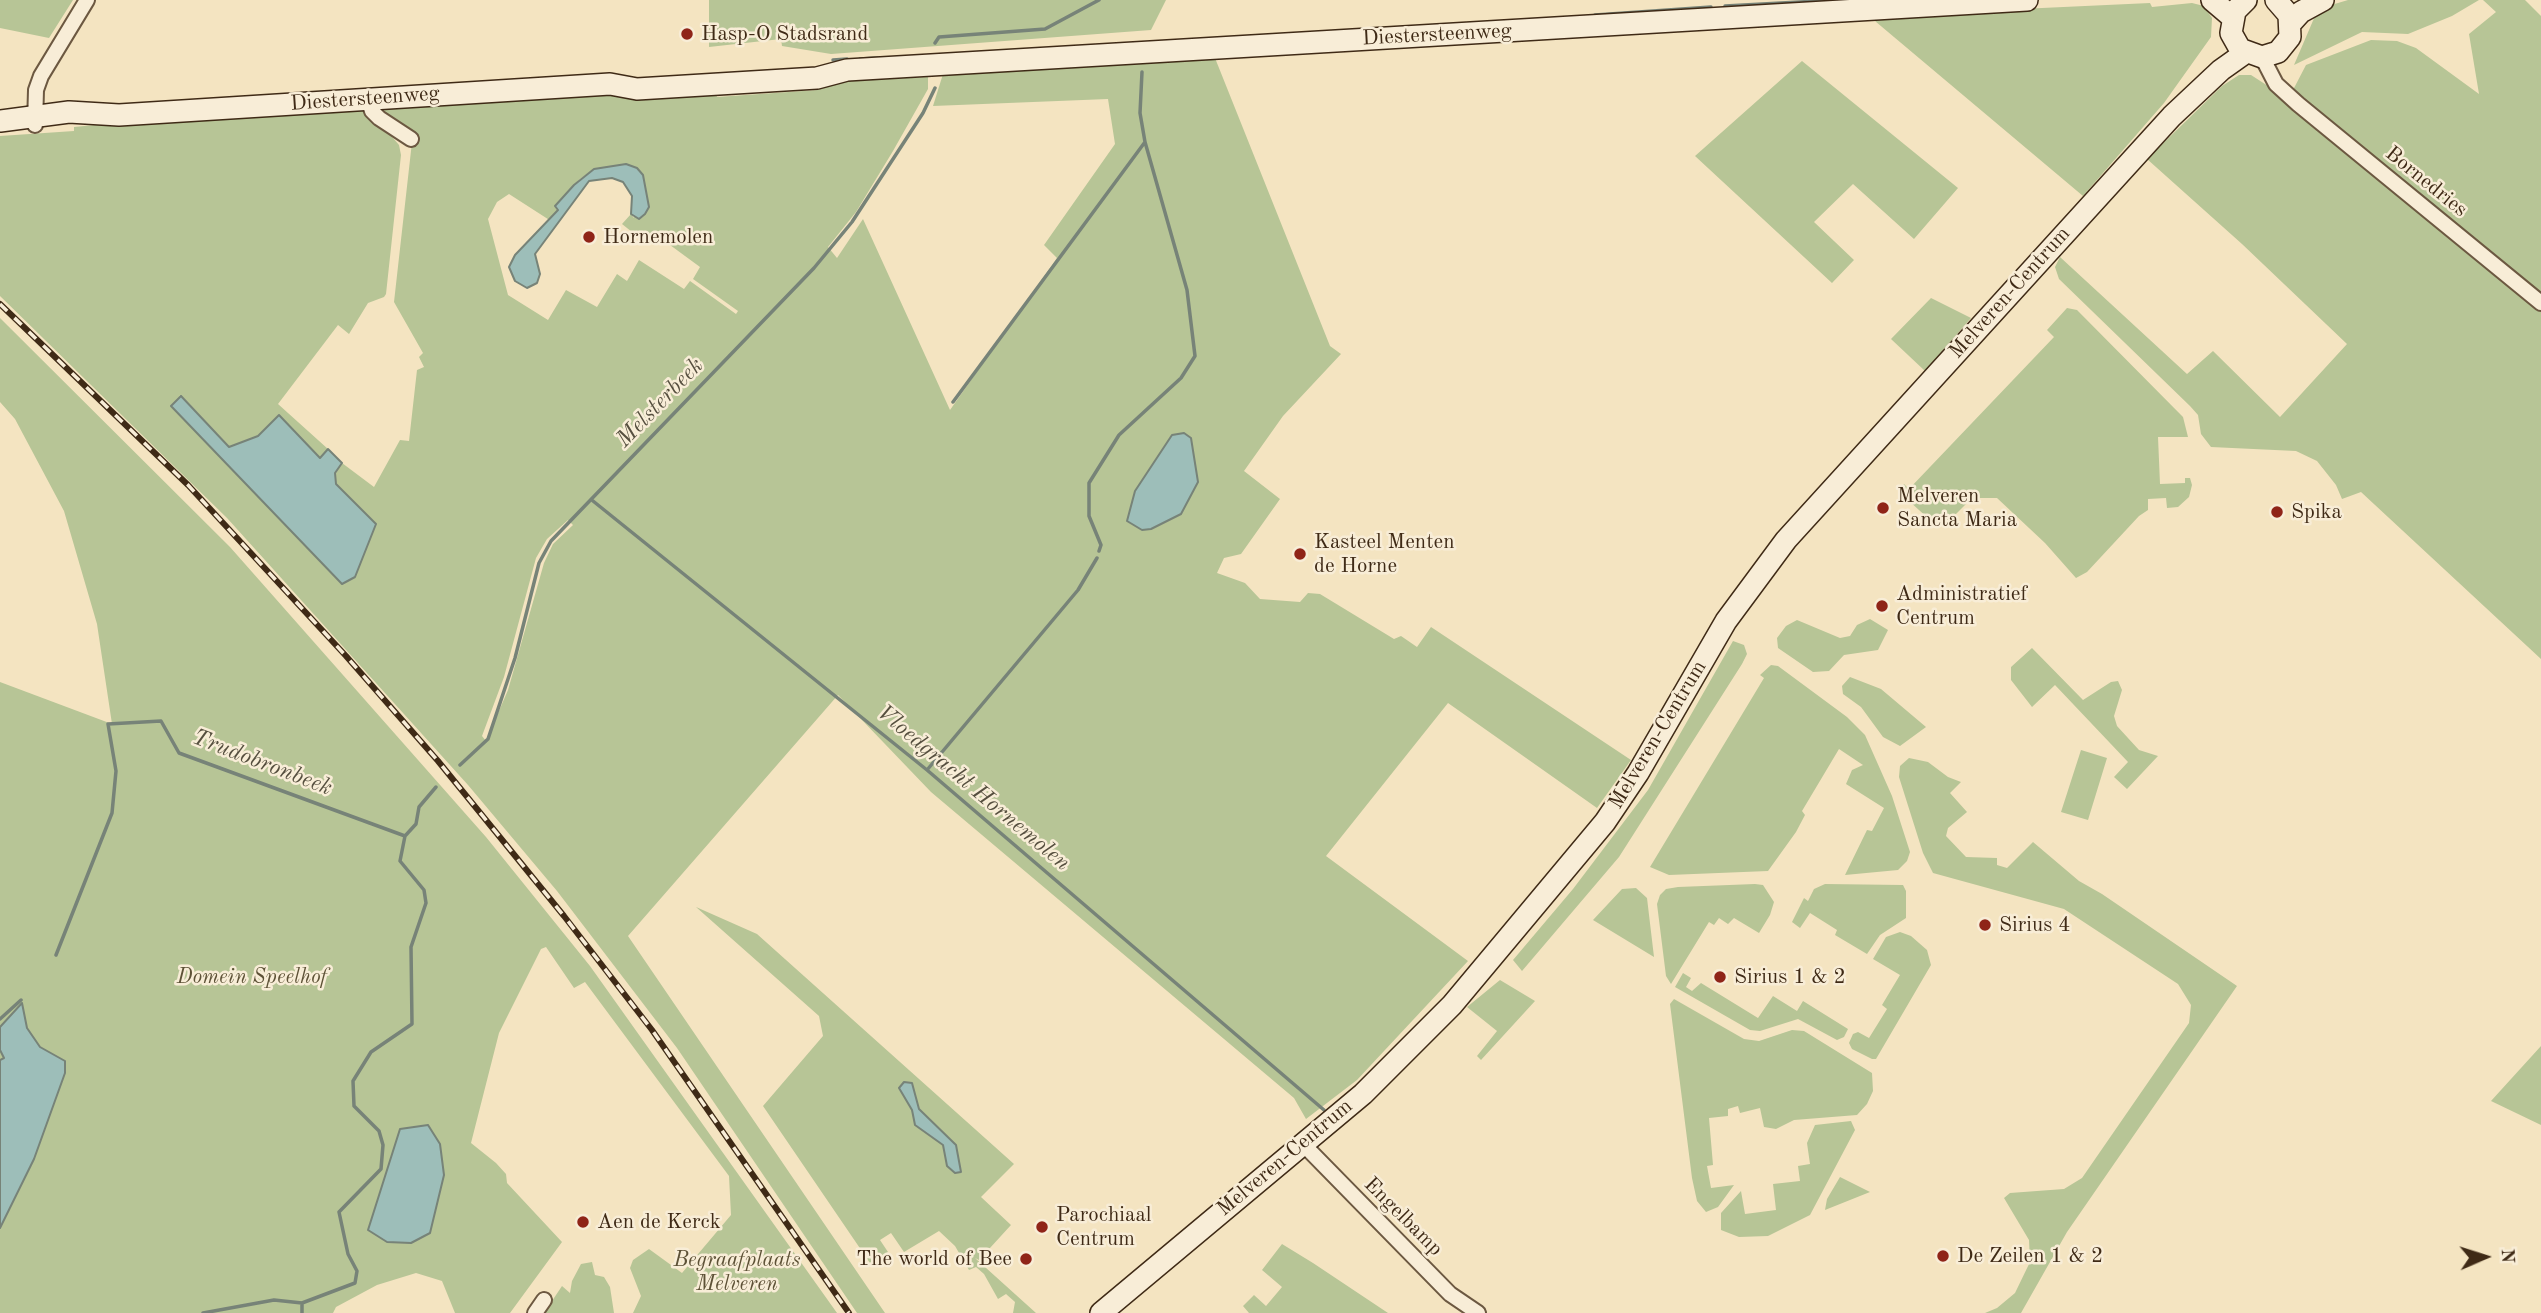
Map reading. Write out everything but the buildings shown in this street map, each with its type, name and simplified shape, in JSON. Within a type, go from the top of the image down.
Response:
[{"type":"main road","name":"Diestersteenweg","points":[[0,121],[108,120],[119,115],[610,85],[652,88],[817,78],[847,70],[2026,0]]},
{"type":"main road","points":[[2212,0],[2242,4],[2254,51]]},
{"type":"main road","points":[[2280,0],[2291,23]]},
{"type":"main road","points":[[2291,23],[2301,12],[2323,0]]},
{"type":"main road","name":"Melveren-Centrum","points":[[1101,1313],[1304,1145],[1424,1036],[1490,961],[1622,798],[1726,621],[1787,540],[2172,116],[2213,61],[2254,51],[2290,37],[2291,23]]},
{"type":"main road","name":"Diestersteenweg","points":[[0,129],[35,121]]},
{"type":"street","points":[[35,121],[41,76],[87,0]]},
{"type":"street","name":"Bornedries","points":[[2254,51],[2285,91],[2541,303]]},
{"type":"street","points":[[368,99],[372,111],[379,118],[411,139]]},
{"type":"street","name":"Engelbamp","points":[[1304,1145],[1450,1294],[1478,1313]]},
{"type":"street","points":[[535,1313],[544,1300]]},
{"type":"green space","points":[[0,0],[73,0],[49,38],[0,28]]},
{"type":"green space","points":[[709,0],[1166,0],[1151,30],[831,54],[782,46],[781,39],[709,47]]},
{"type":"green space","points":[[2348,0],[2479,0],[2452,16],[2408,34],[2362,32],[2294,65],[2318,9]]},
{"type":"green space","points":[[2483,0],[2525,0],[2541,16],[2541,295],[2293,90],[2306,65],[2371,40],[2397,41],[2416,48],[2479,94],[2469,34],[2496,12]]},
{"type":"green space","points":[[2150,3],[2152,7],[2192,3],[2204,6],[2212,18],[2211,37],[2164,103],[2083,196],[1869,16]]},
{"type":"green space","points":[[1215,58],[1330,346],[1341,354],[1283,416],[1244,471],[1280,499],[1241,554],[1224,558],[1217,573],[1245,583],[1260,599],[1300,602],[1308,593],[1320,594],[1394,639],[1401,636],[1417,647],[1431,627],[1631,760],[1597,808],[1448,703],[1326,856],[1468,961],[1357,1080],[1306,1119],[1294,1098],[931,792],[838,695],[628,936],[885,1313],[857,1313],[677,1048],[557,891],[468,785],[227,518],[0,296],[0,136],[74,131],[74,127],[105,124],[355,107],[370,111],[399,145],[401,155],[386,294],[368,303],[349,334],[338,325],[278,404],[328,449],[320,459],[280,416],[258,436],[229,447],[182,396],[342,584],[376,525],[336,484],[335,473],[342,463],[374,487],[400,440],[409,441],[417,370],[424,367],[419,357],[423,353],[394,302],[412,142],[380,106],[560,95],[647,94],[715,88],[717,97],[817,90],[817,82],[928,77],[928,89],[893,151],[856,212],[828,247],[837,258],[863,219],[950,410],[1057,258],[1044,245],[1115,144],[1108,99],[933,106],[943,74]],"holes":[[[626,164],[637,168],[634,218],[631,214],[622,224],[647,244],[655,234],[700,267],[693,279],[738,311],[736,314],[690,281],[684,289],[639,260],[627,281],[617,274],[597,307],[566,290],[548,320],[508,295],[488,219],[497,202],[509,194],[554,223],[566,194],[580,179],[594,169]],[[568,520],[573,525],[553,544],[544,563],[508,690],[486,741],[482,736],[504,677],[536,558],[547,539]]]},
{"type":"green space","points":[[1802,61],[1958,188],[1914,239],[1853,184],[1814,222],[1854,260],[1832,283],[1695,156]]},
{"type":"green space","points":[[2239,75],[2251,75],[2268,86],[2541,309],[2541,659],[2361,492],[2342,499],[2336,485],[2317,461],[2296,451],[2211,447],[2201,434],[2198,415],[2190,406],[2059,279],[2055,267],[2060,257],[2187,374],[2213,351],[2280,417],[2347,344],[2242,244],[2147,159],[2222,86]]},
{"type":"green space","points":[[1931,298],[1971,318],[1925,371],[1891,339]]},
{"type":"green space","points":[[2067,308],[2077,310],[2183,417],[2188,437],[2158,437],[2160,484],[2185,483],[2185,478],[2190,478],[2192,485],[2189,497],[2178,507],[2167,508],[2166,498],[2148,499],[2148,510],[2139,516],[2087,572],[2076,578],[2045,543],[1997,498],[1977,498],[1968,502],[1951,519],[1942,523],[1929,519],[1899,492],[1904,484],[1909,489],[2054,337],[2047,330]]},
{"type":"green space","name":"Domein Speelhof","points":[[0,318],[230,547],[486,837],[590,966],[837,1313],[633,1313],[641,1296],[630,1268],[633,1260],[649,1249],[682,1273],[731,1215],[729,1176],[585,982],[574,988],[546,947],[541,949],[499,1033],[471,1143],[496,1163],[506,1174],[507,1183],[562,1242],[510,1313],[455,1313],[442,1281],[416,1273],[377,1285],[336,1307],[333,1313],[0,1313],[0,682],[112,724],[97,624],[64,511],[15,419],[0,402]]},
{"type":"green space","points":[[1870,619],[1888,630],[1878,650],[1844,655],[1829,671],[1813,672],[1778,648],[1777,638],[1786,626],[1797,620],[1840,638],[1850,636],[1857,625]]},
{"type":"green space","points":[[1733,641],[1744,645],[1747,654],[1742,664],[1619,857],[1522,971],[1513,960],[1573,889],[1648,790]]},
{"type":"green space","points":[[2032,648],[2083,700],[2111,682],[2118,681],[2122,690],[2114,716],[2117,726],[2139,750],[2158,756],[2127,789],[2114,777],[2128,762],[2055,685],[2032,707],[2011,680],[2011,667]]},
{"type":"green space","points":[[1771,665],[1778,666],[1847,717],[1865,735],[1892,796],[1910,852],[1907,861],[1898,870],[1845,875],[1867,830],[1872,831],[1884,808],[1846,784],[1852,770],[1863,765],[1839,749],[1802,811],[1805,815],[1796,832],[1768,871],[1669,875],[1650,867],[1764,678],[1760,675]]},
{"type":"green space","points":[[1850,677],[1881,689],[1926,727],[1900,746],[1883,737],[1861,707],[1843,694],[1842,686]]},
{"type":"green space","points":[[2081,750],[2107,758],[2088,820],[2061,812]]},
{"type":"green space","points":[[1909,758],[1928,762],[1948,777],[1961,782],[1950,793],[1967,812],[1948,828],[1946,836],[1966,857],[1997,858],[1997,865],[2007,868],[2033,842],[2079,881],[2237,986],[2067,1232],[2021,1313],[1985,1313],[1997,1308],[2015,1293],[2030,1262],[2029,1240],[2004,1198],[2010,1193],[2064,1189],[2082,1178],[2189,1023],[2191,1005],[2178,984],[2064,909],[1933,873],[1923,853],[1899,777],[1900,766]]},
{"type":"green space","points":[[1825,884],[1903,885],[1906,891],[1906,918],[1880,935],[1867,954],[1835,935],[1837,930],[1810,913],[1800,928],[1792,922],[1804,898],[1808,901],[1814,889]]},
{"type":"green space","points":[[1763,885],[1774,902],[1759,933],[1734,918],[1728,924],[1719,918],[1714,925],[1709,922],[1671,984],[1666,976],[1657,904],[1660,895],[1666,889],[1678,887]]},
{"type":"green space","points":[[1636,888],[1647,898],[1654,957],[1593,920],[1622,889]]},
{"type":"green space","points":[[696,907],[757,934],[1014,1164],[981,1197],[1011,1225],[979,1260],[975,1258],[1036,1313],[1013,1313],[1015,1302],[1006,1294],[998,1299],[984,1274],[976,1267],[969,1270],[955,1246],[939,1231],[904,1252],[891,1233],[880,1240],[888,1252],[870,1263],[763,1106],[823,1036],[819,1016]]},
{"type":"green space","points":[[1900,932],[1911,936],[1927,950],[1931,965],[1876,1059],[1872,1059],[1852,1049],[1849,1043],[1853,1034],[1858,1032],[1869,1038],[1887,1009],[1882,1005],[1900,975],[1873,959],[1886,937]]},
{"type":"green space","points":[[1683,973],[1691,978],[1686,987],[1692,991],[1701,983],[1758,1018],[1773,996],[1797,1011],[1803,1001],[1848,1029],[1844,1037],[1837,1040],[1798,1019],[1760,1031],[1750,1030],[1675,987]]},
{"type":"green space","points":[[1500,980],[1535,1001],[1481,1060],[1477,1056],[1497,1031],[1467,1007]]},
{"type":"green space","points":[[1674,999],[1744,1039],[1759,1041],[1792,1030],[1804,1031],[1872,1073],[1873,1091],[1867,1104],[1857,1115],[1794,1120],[1776,1129],[1764,1127],[1760,1108],[1740,1113],[1738,1106],[1728,1109],[1728,1116],[1709,1118],[1713,1165],[1707,1166],[1711,1188],[1734,1185],[1718,1207],[1706,1212],[1697,1201],[1692,1178],[1670,1004]]},
{"type":"green space","points":[[2541,1046],[2541,1125],[2491,1101]]},
{"type":"green space","points":[[1851,1121],[1855,1130],[1810,1215],[1768,1236],[1739,1237],[1721,1230],[1721,1213],[1741,1191],[1745,1214],[1776,1210],[1773,1184],[1800,1181],[1798,1166],[1810,1164],[1807,1143],[1815,1125]]},
{"type":"green space","points":[[1840,1177],[1870,1192],[1825,1210],[1827,1199]]},
{"type":"green space","points":[[1282,1244],[1388,1313],[1249,1313],[1243,1306],[1254,1295],[1266,1306],[1282,1287],[1262,1270]]},
{"type":"green space","points":[[592,1262],[595,1275],[604,1277],[610,1287],[614,1313],[544,1313],[562,1286],[570,1293],[572,1281],[581,1264]]},
{"type":"water","points":[[626,164],[637,168],[643,175],[649,207],[645,214],[639,219],[631,214],[632,196],[623,182],[612,178],[589,181],[535,254],[540,274],[537,283],[527,288],[515,281],[509,267],[515,255],[558,210],[555,206],[574,185],[594,169]]},
{"type":"water","points":[[181,396],[229,447],[258,436],[279,415],[320,458],[328,449],[342,463],[335,473],[336,484],[376,524],[355,577],[342,584],[171,406]]},
{"type":"water","points":[[1184,433],[1191,438],[1198,482],[1181,514],[1151,529],[1142,530],[1127,521],[1135,491],[1172,435]]},
{"type":"water","points":[[22,1003],[27,1028],[40,1047],[65,1061],[65,1073],[34,1159],[0,1228],[0,1060],[4,1058],[0,1050],[0,1027]]},
{"type":"water","points":[[904,1082],[912,1083],[919,1109],[956,1145],[961,1172],[955,1173],[947,1166],[943,1145],[915,1125],[912,1110],[899,1088]]},
{"type":"water","points":[[428,1125],[440,1144],[444,1175],[430,1233],[411,1243],[387,1242],[368,1230],[400,1129]]},
{"type":"waterway","name":"Melsterbeek","points":[[935,43],[939,37],[1045,29],[1099,0]]},
{"type":"waterway","points":[[1725,6],[1837,0]]},
{"type":"waterway","points":[[1595,15],[1711,7]]},
{"type":"waterway","points":[[860,59],[878,58]]},
{"type":"waterway","points":[[833,60],[847,59]]},
{"type":"waterway","points":[[1099,551],[1101,545],[1089,516],[1089,483],[1119,435],[1181,378],[1195,356],[1187,290],[1145,142],[1140,113],[1142,72]]},
{"type":"waterway","name":"Melsterbeek","points":[[460,765],[488,739],[515,658],[539,563],[551,541],[814,268],[852,222],[923,113],[935,88]]},
{"type":"waterway","points":[[953,402],[1145,142]]},
{"type":"waterway","name":"Vloedgracht Hornemolen","points":[[593,501],[927,770],[1324,1110]]},
{"type":"waterway","points":[[927,770],[1078,590],[1097,558]]},
{"type":"waterway","name":"Trudobronbeek","points":[[56,955],[112,813],[116,771],[108,724],[161,721],[179,753],[405,836]]},
{"type":"waterway","name":"Melsterbeek","points":[[302,1313],[302,1303],[355,1283],[357,1271],[348,1254],[339,1212],[381,1169],[383,1145],[379,1131],[354,1106],[353,1081],[371,1052],[412,1024],[411,947],[426,903],[424,890],[400,861],[405,836],[416,824],[419,807],[436,787]]},
{"type":"waterway","name":"Trudobronbeek","points":[[0,1019],[21,1000]]},
{"type":"waterway","points":[[203,1313],[274,1300],[302,1303]]},
{"type":"railway","points":[[0,304],[188,485],[346,656],[438,761],[564,916],[652,1030],[849,1313]]},
{"type":"place","name":"Hasp-O Stadsrand","points":[[687,34]]},
{"type":"place","name":"Hornemolen","points":[[589,237]]},
{"type":"place","name":"Melveren Sancta Maria","points":[[1883,508]]},
{"type":"place","name":"Spika","points":[[2277,512]]},
{"type":"place","name":"Kasteel Menten de Horne","points":[[1300,554]]},
{"type":"place","name":"Administratief Centrum","points":[[1882,606]]},
{"type":"place","name":"Sirius 4","points":[[1985,925]]},
{"type":"place","name":"Sirius 1 & 2","points":[[1720,977]]},
{"type":"place","name":"Aen de Kerck","points":[[583,1222]]},
{"type":"place","name":"Parochiaal Centrum","points":[[1042,1227]]},
{"type":"place","name":"De Zeilen 1 & 2","points":[[1943,1256]]},
{"type":"place","name":"The world of Bee","points":[[1026,1259]]},
{"type":"park label","name":"Begraafplaats Melveren","points":[[737,1272]]}]
